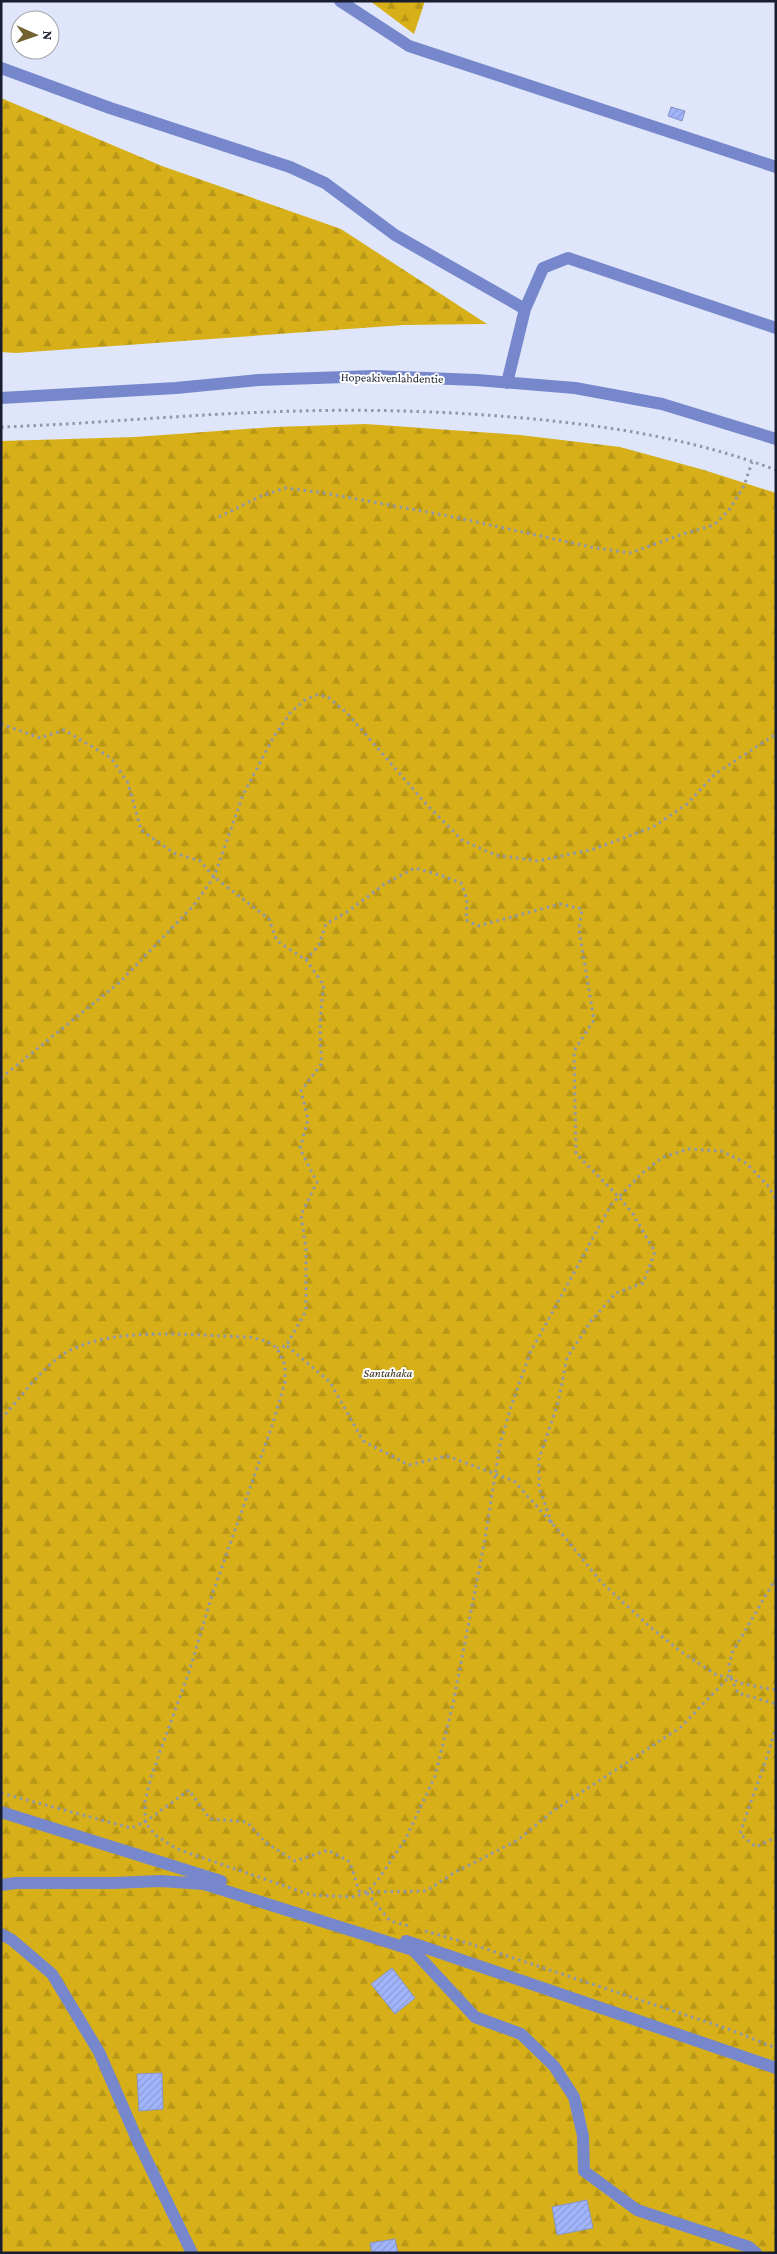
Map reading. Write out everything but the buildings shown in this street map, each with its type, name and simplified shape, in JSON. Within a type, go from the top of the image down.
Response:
[{"type":"street","points":[[340,1],[409,46],[776,167]]},
{"type":"street","points":[[1,68],[110,108],[290,167],[325,183],[395,235],[525,309]]},
{"type":"street","points":[[507,383],[525,309],[543,268],[568,258],[776,328]]},
{"type":"street","name":"Hopeakivenlahdentie","points":[[1,398],[166,389],[258,380],[374,376],[507,383],[575,388],[662,404],[776,439]]},
{"type":"street","points":[[1,1812],[385,1934],[776,2068]]},
{"type":"street","points":[[1,1885],[16,1883],[160,1881],[204,1884],[413,1950],[475,2017],[520,2034],[554,2066],[574,2097],[583,2136],[584,2171],[637,2210],[749,2247],[756,2253]]},
{"type":"street","points":[[1,1934],[12,1940],[52,1974],[99,2052],[192,2253]]},
{"type":"path","points":[[1,427],[268,412],[409,411],[522,417],[627,430],[710,449],[776,470]]},
{"type":"path","points":[[219,518],[260,496],[285,488],[333,494],[449,516],[591,547],[630,553],[714,525],[729,510],[744,486],[752,462]]},
{"type":"path","points":[[1,1078],[120,982],[194,905],[214,877],[243,795],[273,738],[290,714],[306,699],[317,694],[328,697],[347,713],[426,804],[462,840],[495,855],[538,861],[594,848],[653,827],[688,804],[715,774],[776,734]]},
{"type":"path","points":[[1,724],[40,738],[64,730],[110,758],[128,783],[141,830],[174,853],[200,861],[214,877],[269,919],[277,941],[306,960],[324,985],[321,1004],[320,1043],[322,1063],[301,1091],[308,1119],[300,1149],[317,1182],[300,1215],[306,1249],[306,1311],[286,1346],[277,1348]]},
{"type":"path","points":[[306,960],[319,945],[326,924],[347,912],[386,883],[415,868],[446,876],[461,883],[467,899],[466,920],[478,926],[560,904],[582,909],[579,930],[594,1020],[574,1051],[576,1154],[619,1197],[633,1214],[655,1252],[643,1283],[616,1293],[591,1321],[568,1358],[558,1403],[539,1459],[539,1487],[552,1524]]},
{"type":"path","points":[[1,1419],[45,1370],[64,1354],[80,1346],[106,1338],[132,1334],[249,1337],[266,1341],[277,1348],[285,1365],[282,1391],[272,1426],[213,1592],[189,1672],[152,1774],[145,1801],[145,1822],[155,1835],[178,1849],[311,1895],[355,1897],[367,1892],[378,1880],[406,1838],[435,1776],[453,1704],[485,1539],[495,1474],[508,1416],[530,1353],[611,1205],[641,1174],[663,1157],[689,1149],[721,1151],[746,1163],[769,1187],[776,1200]]},
{"type":"path","points":[[286,1346],[330,1382],[363,1441],[409,1465],[447,1456],[514,1481],[601,1582],[649,1626],[680,1651],[718,1676],[730,1676],[739,1683],[776,1690]]},
{"type":"path","points":[[776,1578],[732,1653],[729,1665],[730,1676],[738,1694],[776,1704]]},
{"type":"path","points":[[1,1793],[131,1828],[145,1822],[189,1790],[210,1819],[247,1822],[266,1843],[294,1861],[328,1850],[350,1862],[359,1890],[367,1892],[426,1891],[452,1874],[518,1840],[553,1811],[681,1726],[730,1676]]},
{"type":"path","points":[[776,1726],[770,1750],[755,1787],[740,1834],[756,1847],[776,1837]]},
{"type":"path","points":[[367,1892],[390,1921],[490,1950],[731,2030],[776,2048]]},
{"type":"green space","points":[[370,1],[425,1],[414,34]]},
{"type":"green space","points":[[1,98],[162,166],[341,229],[487,324],[404,325],[16,353],[1,352]]},
{"type":"green space","name":"Santahaka","points":[[366,424],[520,435],[620,447],[704,470],[776,493],[776,2253],[1,2253],[1,441],[135,437],[274,427]]}]
